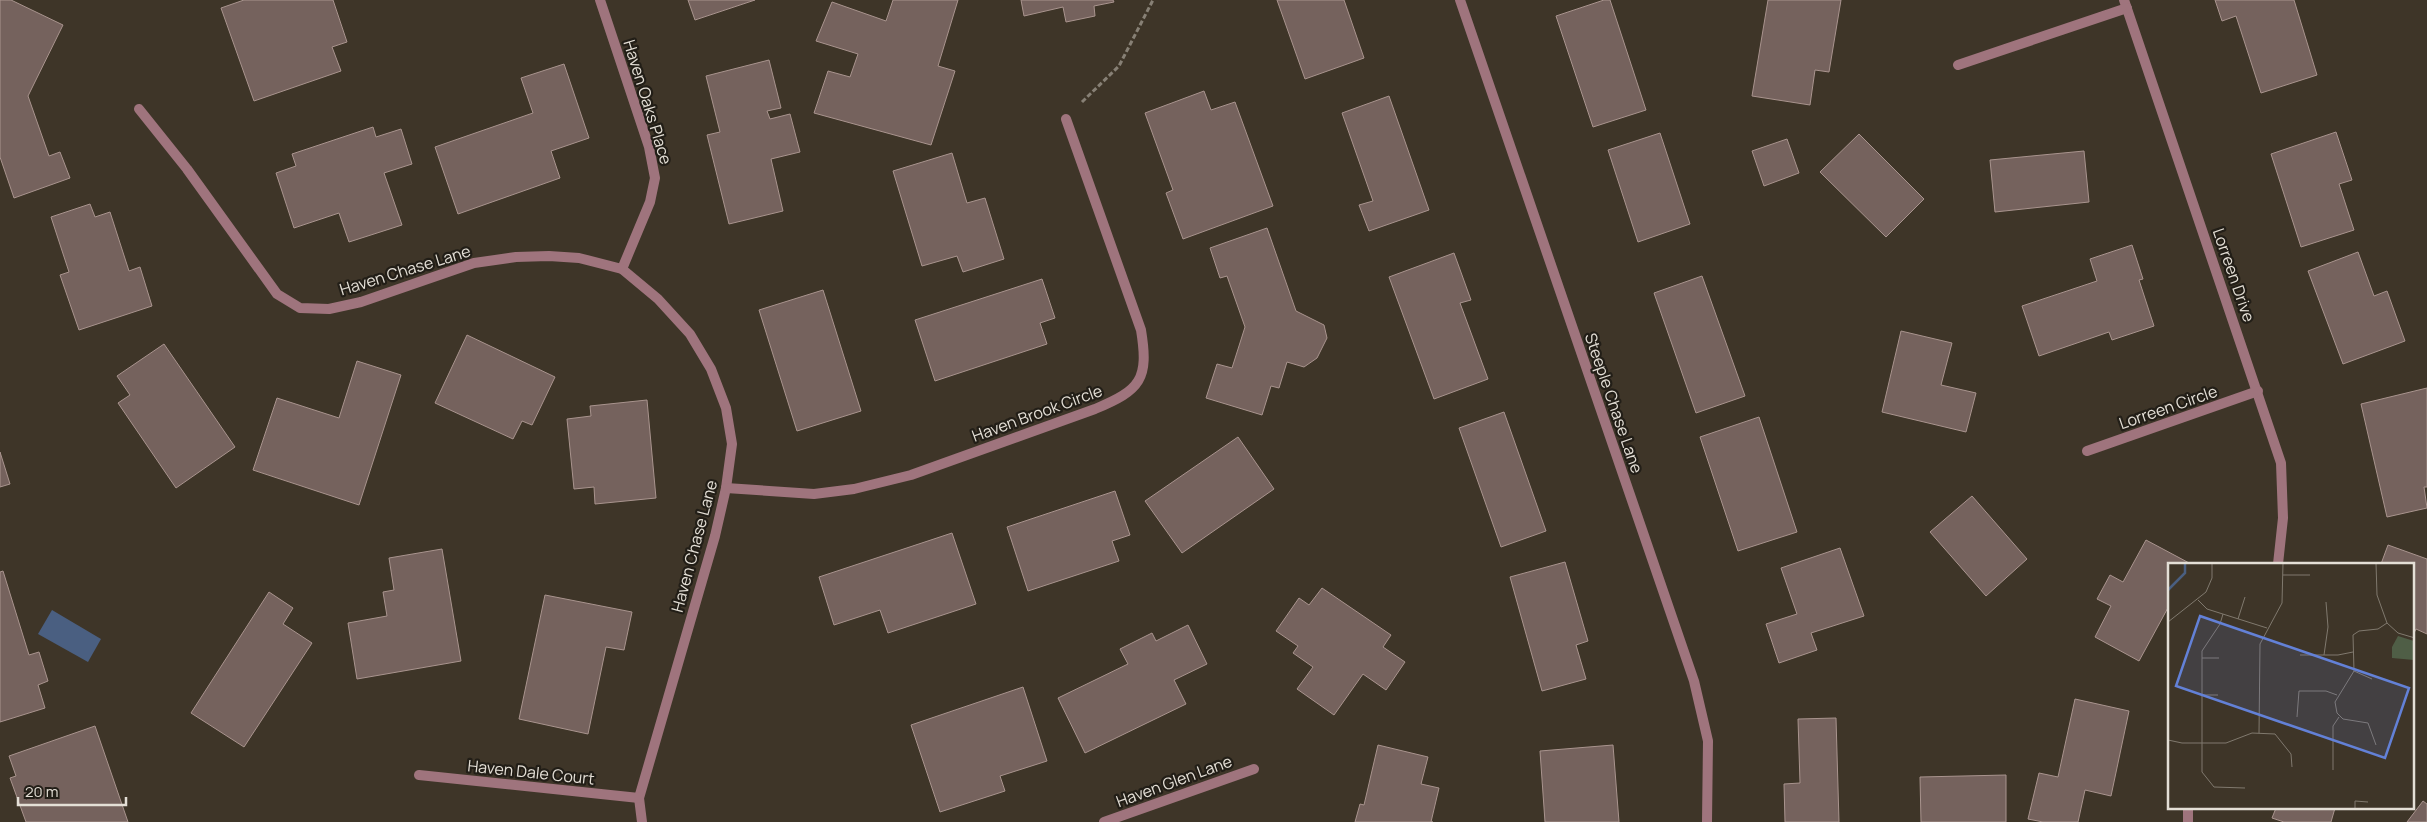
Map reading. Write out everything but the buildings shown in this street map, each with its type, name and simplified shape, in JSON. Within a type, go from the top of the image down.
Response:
[{"type":"street","name":"Haven Oaks Place","points":[[600,0],[649,146],[655,178],[650,202],[622,269]]},
{"type":"street","name":"Steeple Chase Lane","points":[[1460,0],[1694,681],[1708,741],[1707,822]]},
{"type":"street","points":[[1958,65],[2125,4]]},
{"type":"street","name":"Lorreen Drive","points":[[2125,4],[2281,463],[2284,518],[2278,563]]},
{"type":"street","name":"Haven Chase Lane","points":[[139,109],[187,169],[277,294],[300,308],[329,309],[361,302],[474,263],[516,257],[549,256],[578,258],[622,269],[658,298],[690,334],[711,369],[726,408],[732,444],[726,488],[715,536],[639,798],[642,822]]},
{"type":"street","name":"Haven Brook Circle","points":[[726,488],[814,494],[864,486],[911,475],[1095,410],[1114,402],[1131,390],[1143,375],[1145,357],[1141,330],[1066,119]]},
{"type":"street","name":"Lorreen Circle","points":[[2087,450],[2258,392]]},
{"type":"street","name":"Haven Glen Lane","points":[[1104,822],[1254,769]]},
{"type":"street","name":"Haven Dale Court","points":[[419,775],[639,798]]},
{"type":"path","points":[[1066,119],[1118,66],[1153,0]]},
{"type":"water","points":[[52,610],[101,639],[88,662],[38,634]]}]
